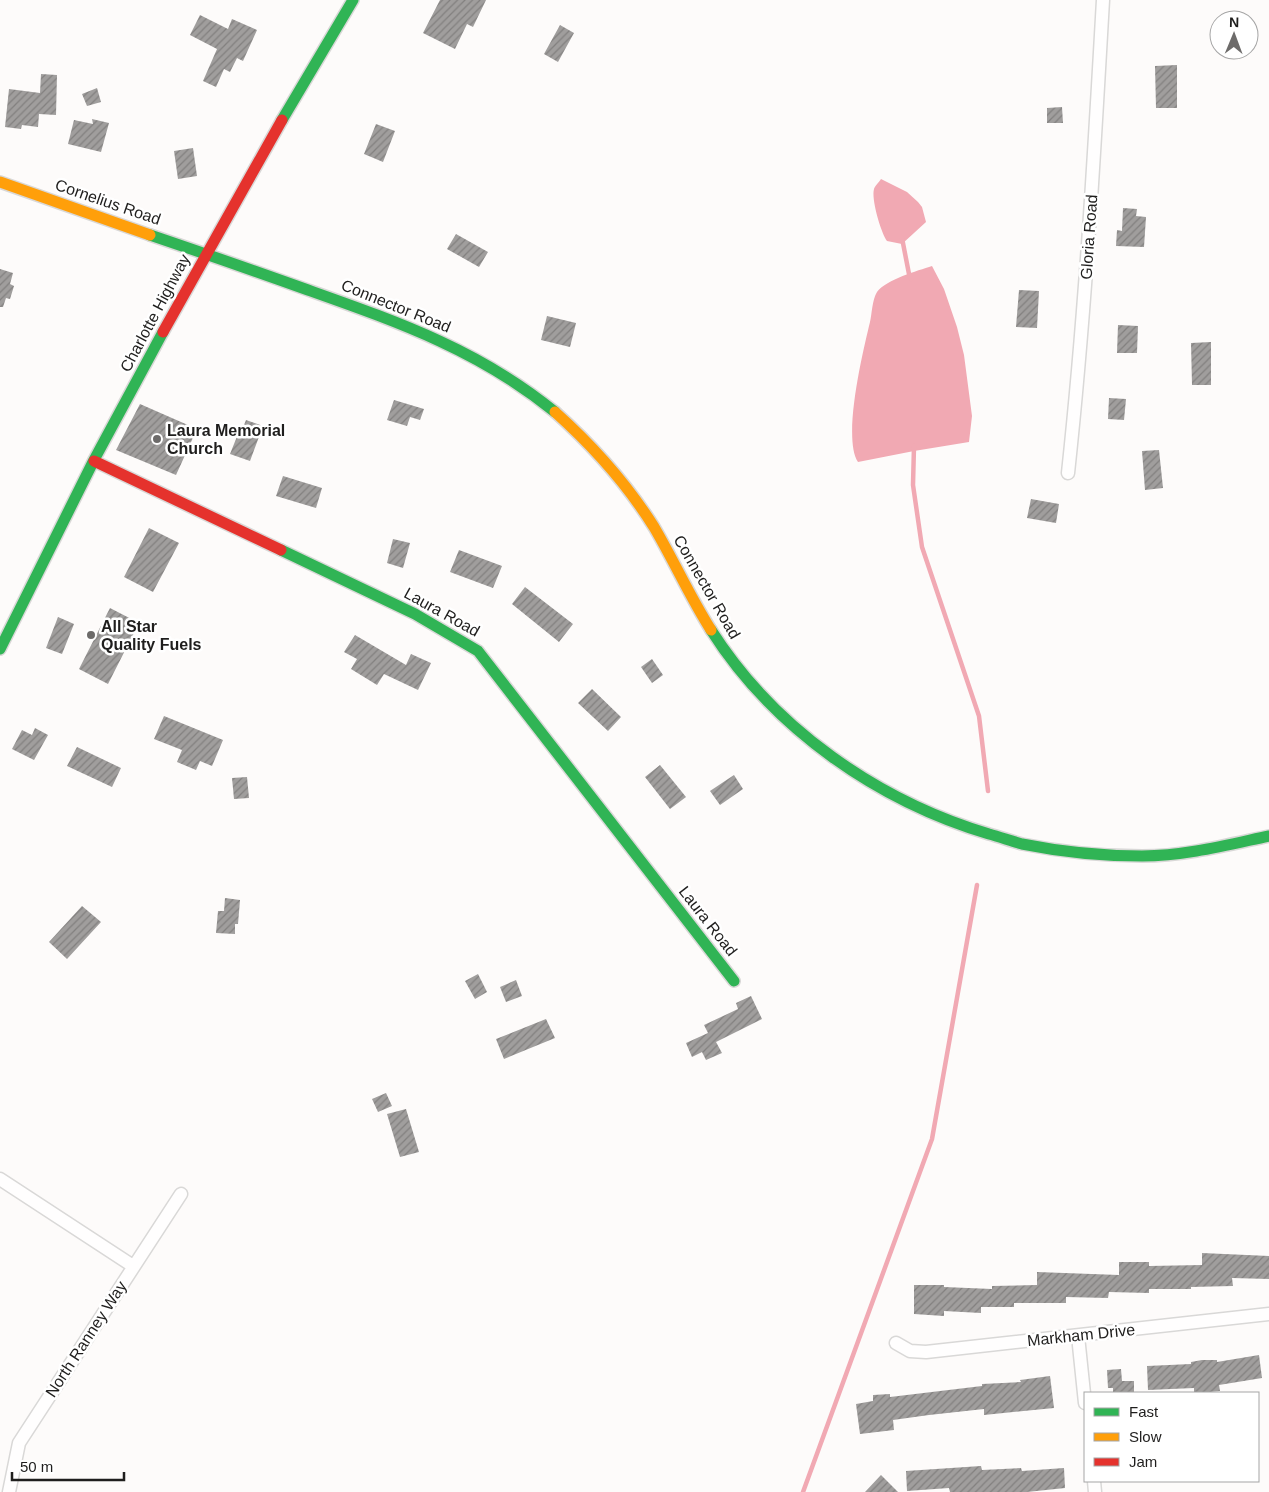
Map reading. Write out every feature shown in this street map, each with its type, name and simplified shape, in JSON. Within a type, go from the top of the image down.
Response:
[{"type":"street","name":"Charlotte Highway","points":[[0,649],[94,461],[205,254],[276,129],[353,0]]},
{"type":"street","name":"Gloria Road","points":[[1068,473],[1092,206],[1103,0]]},
{"type":"street","name":"Cornelius Road","points":[[0,182],[205,254]]},
{"type":"street","name":"Connector Road","points":[[205,254],[409,327],[473,356],[531,394],[598,454],[623,484],[643,511],[667,551],[711,631],[739,670],[780,713],[819,748],[892,796],[929,814],[975,832],[1014,843],[1057,851],[1134,857],[1168,855],[1218,848],[1269,836]]},
{"type":"street","name":"Laura Road","points":[[94,461],[415,614],[478,651],[734,980]]},
{"type":"street","points":[[0,1179],[133,1266]]},
{"type":"street","name":"North Ranney Way","points":[[9,1492],[19,1443],[181,1194]]},
{"type":"street","name":"Markham Drive","points":[[896,1343],[910,1351],[926,1352],[1269,1314]]},
{"type":"street","points":[[1078,1336],[1084,1393]]},
{"type":"shaded area","points":[[881,179],[907,192],[922,207],[926,222],[902,244],[887,241],[879,224],[873,194]]},
{"type":"shaded area","points":[[932,266],[944,289],[964,355],[972,416],[969,442],[858,462],[852,434],[855,394],[875,295],[882,287],[895,279]]},
{"type":"building","points":[[440,0],[486,0],[473,27],[467,24],[455,49],[423,33]]},
{"type":"building","points":[[200,15],[228,29],[232,19],[257,30],[243,61],[237,58],[230,72],[224,69],[216,87],[203,81],[217,49],[190,35]]},
{"type":"building","points":[[560,25],[574,33],[558,62],[544,54]]},
{"type":"building","points":[[1177,65],[1177,108],[1156,108],[1155,66]]},
{"type":"building","points":[[41,74],[57,75],[56,115],[39,114],[38,127],[22,125],[21,129],[5,127],[9,89],[40,93]]},
{"type":"building","points":[[97,88],[101,102],[87,106],[82,94]]},
{"type":"building","points":[[1062,107],[1063,123],[1047,123],[1047,108]]},
{"type":"building","points":[[92,119],[109,123],[101,152],[68,144],[74,120],[93,124]]},
{"type":"building","points":[[376,124],[395,131],[383,162],[364,154]]},
{"type":"building","points":[[193,148],[197,176],[178,179],[174,151]]},
{"type":"building","points":[[1123,208],[1137,209],[1136,216],[1146,217],[1144,247],[1116,246],[1117,230],[1122,231]]},
{"type":"building","points":[[456,234],[488,252],[479,267],[447,249]]},
{"type":"building","points":[[0,269],[13,273],[10,284],[14,286],[10,299],[6,298],[3,307],[0,307]]},
{"type":"building","points":[[1019,290],[1039,291],[1037,328],[1016,327]]},
{"type":"building","points":[[547,316],[576,323],[570,347],[541,340]]},
{"type":"building","points":[[1118,325],[1138,326],[1137,353],[1117,353]]},
{"type":"building","points":[[1211,342],[1211,385],[1192,385],[1191,343]]},
{"type":"building","points":[[1109,398],[1126,399],[1124,420],[1108,419]]},
{"type":"building","points":[[394,400],[424,409],[420,420],[410,417],[407,426],[387,420]]},
{"type":"building","name":"Laura Memorial Church","points":[[140,404],[197,429],[176,475],[116,450]]},
{"type":"building","points":[[246,420],[263,426],[250,461],[230,454]]},
{"type":"building","points":[[1159,450],[1163,488],[1145,490],[1142,451]]},
{"type":"building","points":[[283,476],[322,488],[316,508],[276,496]]},
{"type":"building","points":[[1031,499],[1059,504],[1056,523],[1027,518]]},
{"type":"building","points":[[149,528],[179,543],[153,592],[124,577]]},
{"type":"building","points":[[393,539],[410,543],[403,568],[387,563]]},
{"type":"building","points":[[459,550],[502,566],[493,588],[450,572]]},
{"type":"building","points":[[525,587],[573,624],[559,642],[512,604]]},
{"type":"building","points":[[110,608],[139,623],[108,684],[79,669]]},
{"type":"building","points":[[58,617],[74,624],[62,654],[46,648]]},
{"type":"building","points":[[355,635],[406,665],[411,654],[431,663],[418,690],[384,674],[377,685],[351,669],[357,659],[344,652]]},
{"type":"building","points":[[652,659],[663,675],[652,683],[641,667]]},
{"type":"building","points":[[592,689],[621,717],[608,731],[578,703]]},
{"type":"building","points":[[164,716],[223,740],[212,766],[200,761],[196,770],[177,762],[182,750],[154,739]]},
{"type":"building","points":[[35,728],[48,735],[34,760],[12,749],[22,730],[32,735]]},
{"type":"building","points":[[77,747],[121,768],[112,787],[67,766]]},
{"type":"building","points":[[660,765],[686,797],[670,809],[645,777]]},
{"type":"building","points":[[734,775],[743,789],[720,805],[710,791]]},
{"type":"building","points":[[247,777],[249,798],[234,799],[232,778]]},
{"type":"building","points":[[225,898],[240,900],[238,924],[235,924],[235,934],[216,933],[218,911],[224,911]]},
{"type":"building","points":[[82,906],[101,922],[67,959],[49,942]]},
{"type":"building","points":[[478,974],[487,992],[475,999],[465,981]]},
{"type":"building","points":[[516,980],[522,996],[506,1002],[500,987]]},
{"type":"building","points":[[751,996],[762,1019],[716,1042],[722,1053],[706,1060],[702,1052],[692,1057],[686,1043],[708,1033],[704,1025],[738,1009],[736,1003]]},
{"type":"building","points":[[546,1019],[555,1038],[504,1059],[496,1039]]},
{"type":"building","points":[[386,1093],[392,1106],[378,1112],[372,1099]]},
{"type":"building","points":[[406,1109],[419,1152],[400,1157],[387,1114]]},
{"type":"building","points":[[1202,1253],[1269,1256],[1269,1279],[1232,1278],[1233,1286],[1149,1289],[1149,1293],[1109,1292],[1108,1298],[1066,1297],[1066,1303],[1014,1303],[1014,1307],[981,1307],[981,1313],[944,1311],[944,1316],[914,1314],[914,1285],[944,1285],[944,1287],[992,1289],[992,1286],[1037,1285],[1037,1272],[1119,1275],[1119,1262],[1149,1262],[1149,1266],[1202,1265]]},
{"type":"building","points":[[1259,1355],[1262,1378],[1219,1385],[1220,1391],[1194,1392],[1194,1388],[1148,1390],[1147,1366],[1191,1364],[1191,1362],[1202,1360],[1217,1360],[1217,1362]]},
{"type":"building","points":[[1121,1369],[1122,1381],[1134,1381],[1134,1392],[1113,1392],[1113,1388],[1108,1388],[1107,1370]]},
{"type":"building","points":[[1050,1376],[1054,1408],[984,1415],[984,1409],[929,1415],[893,1420],[894,1430],[860,1434],[856,1404],[873,1401],[873,1395],[890,1394],[890,1397],[982,1386],[982,1384],[1021,1382],[1020,1380]]},
{"type":"building","points":[[981,1466],[982,1470],[1021,1468],[1022,1471],[1064,1468],[1065,1488],[1027,1492],[950,1492],[949,1488],[907,1491],[906,1471]]},
{"type":"building","points":[[881,1475],[898,1492],[865,1492]]},
{"type":"waterway","points":[[902,238],[911,279]]},
{"type":"waterway","points":[[914,446],[913,485],[922,547],[979,716],[988,791]]},
{"type":"waterway","points":[[803,1492],[932,1139],[977,885]]},
{"type":"traffic: fast","points":[[282,120],[353,0]]},
{"type":"traffic: fast","points":[[150,235],[406,326],[497,371],[555,412]]},
{"type":"traffic: fast","points":[[0,649],[94,460],[163,332]]},
{"type":"traffic: fast","points":[[281,550],[415,614],[478,651],[734,981]]},
{"type":"traffic: fast","points":[[711,630],[736,666],[765,699],[797,729],[832,757],[869,781],[908,802],[948,820],[1022,844],[1112,855],[1158,856],[1206,849],[1269,836]]},
{"type":"traffic: slow","points":[[0,182],[150,235]]},
{"type":"traffic: slow","points":[[555,412],[609,466],[644,511],[711,630]]},
{"type":"traffic: jam","points":[[163,332],[282,120]]},
{"type":"traffic: jam","points":[[94,461],[281,550]]},
{"type":"place","name":"Laura Memorial Church","points":[[157,439]]},
{"type":"place","name":"All Star Quality Fuels","points":[[91,635]]}]
